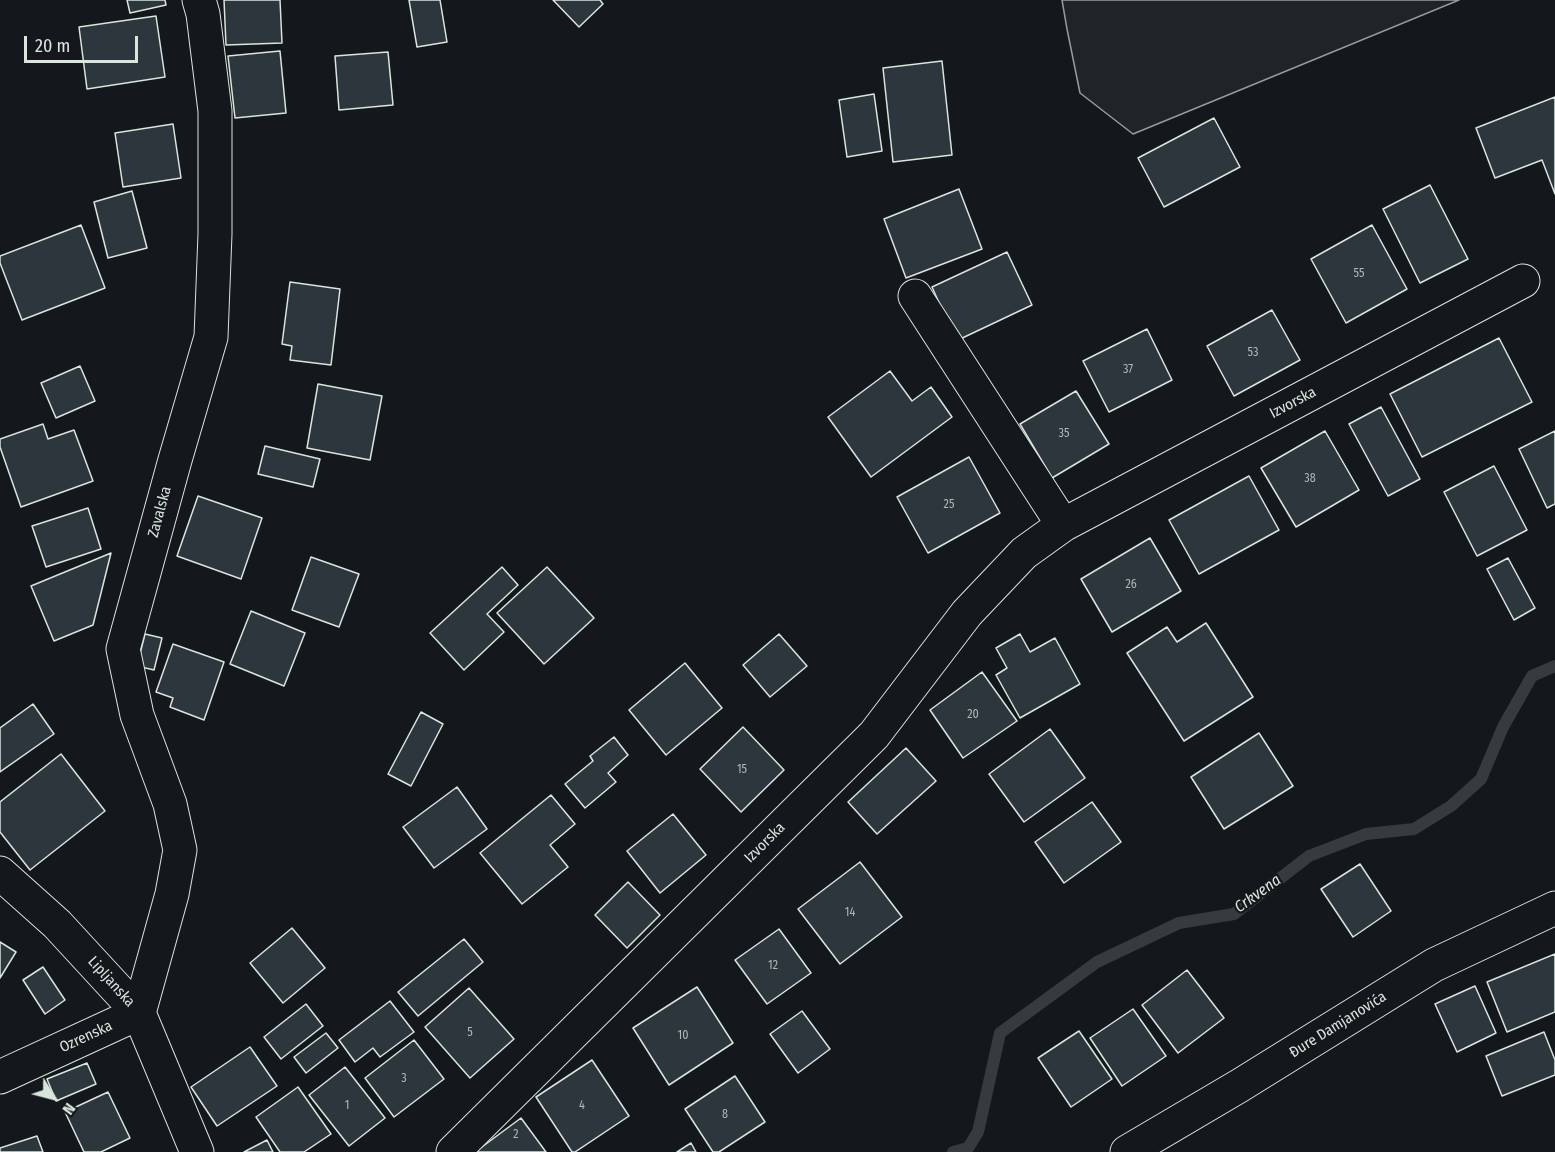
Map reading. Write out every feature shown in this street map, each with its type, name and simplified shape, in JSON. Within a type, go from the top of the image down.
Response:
[{"type":"street","name":"Zavalska","points":[[139,1013],[172,894],[180,850],[170,804],[137,715],[123,649],[171,471],[211,337],[215,234],[215,111],[203,14],[199,0]]},
{"type":"street","name":"Izvorska","points":[[453,1152],[874,735],[967,613],[1024,553],[1063,525],[1523,281]]},
{"type":"street","points":[[915,296],[1063,525]]},
{"type":"street","name":"Lipljanska","points":[[0,873],[57,924],[139,1013],[197,1152]]},
{"type":"street","name":"Đure Damjanovića","points":[[1127,1152],[1239,1086],[1434,965],[1555,908]]},
{"type":"street","name":"Ozrenska","points":[[0,1077],[139,1013]]},
{"type":"shaded area","points":[[1062,0],[1459,0],[1133,134],[1080,93]]},
{"type":"building","points":[[127,0],[165,0],[166,5],[130,13]]},
{"type":"building","points":[[224,0],[280,0],[282,43],[226,45]]},
{"type":"building","points":[[409,0],[440,0],[447,42],[417,47]]},
{"type":"building","points":[[553,0],[600,0],[603,4],[579,27]]},
{"type":"building","points":[[156,16],[165,77],[87,89],[79,27]]},
{"type":"building","points":[[280,51],[286,113],[235,118],[228,56]]},
{"type":"building","points":[[388,52],[393,105],[339,110],[335,56]]},
{"type":"building","points":[[942,61],[952,155],[893,162],[883,68]]},
{"type":"building","points":[[874,94],[882,151],[847,157],[839,100]]},
{"type":"building","points":[[1555,97],[1555,194],[1542,160],[1495,178],[1476,128]]},
{"type":"building","points":[[1214,118],[1240,167],[1164,207],[1138,158]]},
{"type":"building","points":[[173,124],[181,178],[123,187],[115,133]]},
{"type":"building","points":[[1430,185],[1468,259],[1420,283],[1383,209]]},
{"type":"building","points":[[959,189],[982,249],[906,278],[884,219]]},
{"type":"building","points":[[132,191],[147,248],[108,258],[94,202]]},
{"type":"building","points":[[81,225],[105,288],[22,320],[0,263],[0,256]]},
{"type":"building","points":[[1372,225],[1407,289],[1346,323],[1311,259]]},
{"type":"building","points":[[1007,252],[1032,305],[956,341],[932,287]]},
{"type":"building","points":[[290,282],[340,289],[331,365],[290,360],[292,346],[282,344]]},
{"type":"building","points":[[1272,310],[1300,360],[1234,396],[1207,346]]},
{"type":"building","points":[[1147,329],[1172,380],[1109,412],[1083,361]]},
{"type":"building","points":[[1499,338],[1532,402],[1422,457],[1390,394]]},
{"type":"building","points":[[80,366],[95,401],[56,418],[41,383]]},
{"type":"building","points":[[890,371],[912,401],[931,387],[952,417],[871,477],[828,417]]},
{"type":"building","points":[[318,384],[382,396],[370,460],[307,448]]},
{"type":"building","points":[[1076,391],[1109,444],[1052,478],[1020,424]]},
{"type":"building","points":[[1381,407],[1420,479],[1388,496],[1349,424]]},
{"type":"building","points":[[43,424],[48,439],[74,430],[93,481],[21,507],[0,447],[0,439]]},
{"type":"building","points":[[1325,431],[1359,490],[1296,527],[1261,468]]},
{"type":"building","points":[[1555,431],[1555,504],[1547,508],[1519,449]]},
{"type":"building","points":[[265,446],[320,459],[313,487],[258,474]]},
{"type":"building","points":[[969,457],[1000,513],[928,553],[897,497]]},
{"type":"building","points":[[1494,466],[1527,530],[1477,556],[1444,492]]},
{"type":"building","points":[[1249,476],[1279,530],[1199,574],[1169,520]]},
{"type":"building","points":[[198,496],[262,518],[241,579],[177,556]]},
{"type":"building","points":[[88,508],[101,549],[46,567],[32,526]]},
{"type":"building","points":[[1150,538],[1181,591],[1112,632],[1081,579]]},
{"type":"building","points":[[111,553],[93,625],[54,641],[31,586]]},
{"type":"building","points":[[311,557],[359,574],[339,627],[292,610]]},
{"type":"building","points":[[1508,558],[1535,608],[1514,620],[1487,569]]},
{"type":"building","points":[[502,567],[518,585],[487,614],[504,632],[464,670],[430,633]]},
{"type":"building","points":[[547,567],[594,618],[544,664],[497,613]]},
{"type":"building","points":[[251,611],[305,633],[284,686],[230,664]]},
{"type":"building","points":[[1206,623],[1253,697],[1184,741],[1127,653],[1167,627],[1177,642]]},
{"type":"building","points":[[145,634],[162,638],[154,670],[137,666]]},
{"type":"building","points":[[779,634],[807,666],[770,697],[743,665]]},
{"type":"building","points":[[1020,634],[1030,652],[1055,638],[1080,684],[1020,718],[996,675],[1007,668],[996,648]]},
{"type":"building","points":[[173,644],[224,662],[204,720],[170,707],[173,698],[156,692]]},
{"type":"building","points":[[685,663],[722,708],[666,755],[629,710]]},
{"type":"building","points":[[982,672],[1017,721],[963,758],[930,710]]},
{"type":"building","points":[[33,704],[54,734],[0,772],[0,728]]},
{"type":"building","points":[[421,712],[443,724],[411,786],[388,774]]},
{"type":"building","points":[[743,727],[784,770],[741,812],[700,769]]},
{"type":"building","points":[[1050,729],[1085,778],[1024,822],[989,774]]},
{"type":"building","points":[[1259,733],[1293,786],[1224,829],[1191,777]]},
{"type":"building","points":[[614,737],[628,755],[608,773],[616,782],[585,808],[565,784],[593,761],[590,756]]},
{"type":"building","points":[[906,748],[936,781],[877,834],[848,802]]},
{"type":"building","points":[[61,754],[105,811],[30,870],[0,832],[0,802]]},
{"type":"building","points":[[457,787],[487,829],[434,868],[403,827]]},
{"type":"building","points":[[551,795],[575,824],[550,845],[568,867],[522,904],[480,853]]},
{"type":"building","points":[[1092,802],[1121,842],[1064,883],[1035,842]]},
{"type":"building","points":[[673,814],[706,855],[660,893],[627,851]]},
{"type":"building","points":[[860,862],[902,917],[840,964],[798,909]]},
{"type":"building","points":[[1360,864],[1391,911],[1353,937],[1321,889]]},
{"type":"building","points":[[628,882],[660,915],[627,948],[595,915]]},
{"type":"building","points":[[292,928],[325,968],[283,1003],[250,963]]},
{"type":"building","points":[[779,929],[811,973],[767,1004],[735,960]]},
{"type":"building","points":[[464,939],[483,962],[418,1016],[398,992]]},
{"type":"building","points":[[0,942],[16,952],[0,978]]},
{"type":"building","points":[[1555,954],[1555,1012],[1507,1032],[1487,982]]},
{"type":"building","points":[[43,967],[65,1000],[45,1014],[23,980]]},
{"type":"building","points":[[1187,970],[1224,1018],[1178,1053],[1142,1005]]},
{"type":"building","points":[[1475,986],[1496,1033],[1457,1052],[1435,1004]]},
{"type":"building","points":[[697,987],[733,1043],[669,1085],[633,1028]]},
{"type":"building","points":[[469,988],[514,1039],[470,1078],[425,1027]]},
{"type":"building","points":[[390,1001],[414,1032],[380,1057],[373,1048],[355,1062],[339,1040]]},
{"type":"building","points":[[306,1004],[323,1026],[281,1059],[264,1037]]},
{"type":"building","points":[[1133,1009],[1166,1056],[1122,1086],[1090,1038]]},
{"type":"building","points":[[802,1011],[830,1049],[798,1073],[770,1034]]},
{"type":"building","points":[[1079,1031],[1112,1079],[1071,1107],[1038,1058]]},
{"type":"building","points":[[1544,1032],[1555,1060],[1555,1075],[1502,1096],[1486,1056]]},
{"type":"building","points":[[326,1033],[338,1048],[306,1073],[294,1057]]},
{"type":"building","points":[[414,1040],[444,1079],[394,1117],[365,1078]]},
{"type":"building","points":[[250,1047],[277,1086],[217,1126],[191,1087]]},
{"type":"building","points":[[592,1060],[629,1116],[572,1152],[536,1097]]},
{"type":"building","points":[[87,1063],[96,1084],[56,1101],[47,1079]]},
{"type":"building","points":[[345,1067],[385,1118],[349,1146],[309,1095]]},
{"type":"building","points":[[735,1076],[765,1122],[719,1152],[713,1152],[685,1109]]},
{"type":"building","points":[[298,1087],[331,1134],[304,1152],[280,1152],[256,1117]]},
{"type":"building","points":[[108,1092],[130,1138],[101,1152],[84,1152],[65,1112]]},
{"type":"building","points":[[521,1118],[546,1152],[475,1152]]},
{"type":"building","points":[[37,1136],[43,1152],[0,1152],[0,1148]]},
{"type":"building","points":[[267,1140],[273,1152],[244,1152]]},
{"type":"building","points":[[691,1143],[696,1152],[677,1152]]},
{"type":"waterway","name":"Crkvena","points":[[953,1152],[968,1148],[978,1132],[1000,1033],[1097,962],[1179,923],[1234,914],[1309,856],[1366,834],[1414,829],[1451,806],[1481,779],[1503,727],[1532,676],[1555,666]]}]
